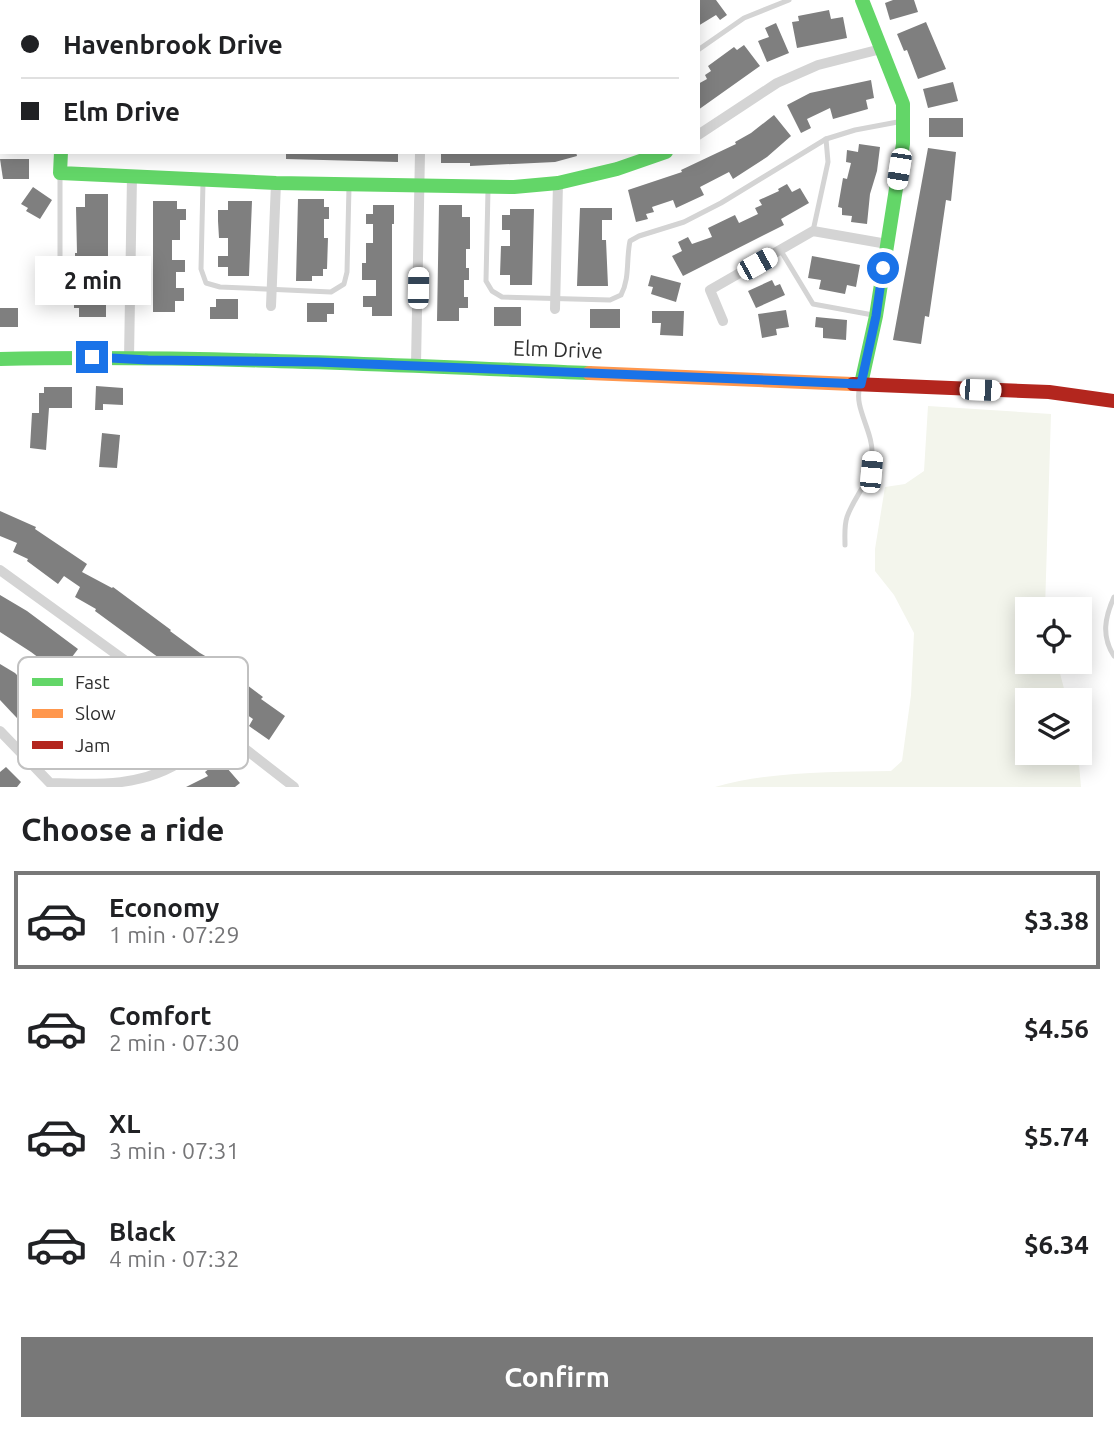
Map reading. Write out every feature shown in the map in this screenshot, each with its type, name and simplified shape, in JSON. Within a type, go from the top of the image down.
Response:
[{"type":"street","points":[[861,384],[876,316],[903,144],[903,104],[862,0]]},
{"type":"street","points":[[700,134],[777,83],[818,65],[881,49]]},
{"type":"street","points":[[61,154],[60,173],[276,183],[514,187],[558,183],[617,169],[660,154]]},
{"type":"street","points":[[416,365],[420,154]]},
{"type":"street","points":[[129,359],[132,176]]},
{"type":"street","points":[[271,306],[276,183]]},
{"type":"street","points":[[555,304],[558,183]]},
{"type":"street","points":[[723,321],[710,290],[813,231],[887,244]]},
{"type":"street","name":"Elm Drive","points":[[0,359],[92,357],[416,365],[1049,392],[1114,401]]},
{"type":"street","points":[[0,569],[121,657]]},
{"type":"street","points":[[2,738],[18,753]]},
{"type":"street","points":[[248,751],[294,787]]},
{"type":"street","points":[[35,769],[50,783],[104,786],[143,781],[166,769]]},
{"type":"lane","points":[[700,49],[744,18],[789,0]]},
{"type":"lane","points":[[489,186],[485,281],[492,291],[502,297],[555,304],[610,300],[621,295],[627,283],[627,253],[631,241],[639,236],[684,222],[721,203],[826,139],[855,130],[903,121]]},
{"type":"lane","points":[[813,231],[828,162],[826,139]]},
{"type":"lane","points":[[60,173],[60,267],[66,280],[77,284],[130,286]]},
{"type":"lane","points":[[203,180],[201,269],[206,283],[220,287],[331,292],[344,284],[347,272],[349,184]]},
{"type":"lane","points":[[781,251],[813,303],[876,316]]},
{"type":"lane","points":[[845,545],[847,517],[871,472],[873,443],[859,405],[858,391],[861,384]]},
{"type":"lane","points":[[1114,597],[1108,611],[1105,630],[1106,641],[1114,656]]},
{"type":"shaded area","points":[[928,406],[1051,414],[1045,597],[1015,597],[1015,674],[1060,674],[1064,688],[1015,688],[1015,765],[1079,765],[1081,787],[715,787],[780,775],[891,771],[902,761],[911,695],[914,633],[894,595],[875,571],[875,549],[885,487],[905,484],[924,471]]},
{"type":"building","points":[[700,0],[716,0],[727,15],[720,20],[716,15],[700,25]]},
{"type":"building","points":[[893,0],[914,0],[918,12],[890,20],[885,3]]},
{"type":"building","points":[[829,10],[831,19],[843,17],[847,38],[797,48],[792,22],[799,21],[798,16]]},
{"type":"building","points":[[926,22],[946,69],[918,79],[907,50],[904,51],[897,34]]},
{"type":"building","points":[[776,23],[789,53],[767,62],[758,41],[769,37],[765,28]]},
{"type":"building","points":[[744,45],[760,66],[700,109],[700,83],[707,79],[705,75],[711,71],[708,66],[734,47],[737,50]]},
{"type":"building","points":[[871,80],[874,98],[866,100],[868,109],[833,119],[830,108],[807,119],[811,128],[801,133],[787,105],[810,93]]},
{"type":"building","points":[[953,82],[958,101],[928,108],[923,89]]},
{"type":"building","points":[[774,115],[791,136],[767,157],[733,179],[729,172],[700,187],[704,195],[676,208],[673,200],[652,207],[654,212],[646,214],[648,219],[636,222],[628,190],[682,172],[681,170],[736,144],[735,142]]},
{"type":"building","points":[[929,118],[963,118],[963,137],[929,137]]},
{"type":"building","points":[[859,144],[880,147],[867,224],[851,222],[852,216],[842,215],[842,208],[838,207],[843,178],[847,179],[851,163],[846,162],[847,150],[858,152]]},
{"type":"building","points":[[928,148],[956,152],[951,201],[946,200],[929,317],[925,316],[921,344],[893,340]]},
{"type":"building","points":[[286,154],[398,154],[398,162],[286,159]]},
{"type":"building","points":[[441,154],[577,156],[555,162],[470,166],[470,163],[441,163]]},
{"type":"building","points":[[0,159],[29,159],[29,179],[3,179]]},
{"type":"building","points":[[787,184],[792,192],[800,188],[809,203],[781,219],[784,225],[683,276],[672,256],[682,251],[678,242],[688,237],[692,244],[712,237],[708,228],[735,215],[739,223],[758,214],[755,208],[762,205],[759,200],[779,191],[778,189]]},
{"type":"building","points":[[33,187],[52,200],[40,219],[26,211],[28,208],[21,204]]},
{"type":"building","points":[[85,194],[108,194],[108,273],[85,272],[85,263],[75,263],[76,207],[85,207]]},
{"type":"building","points":[[298,199],[324,199],[324,207],[329,207],[329,219],[324,219],[324,238],[328,238],[327,269],[323,269],[323,276],[312,276],[312,281],[296,281]]},
{"type":"building","points":[[153,201],[177,201],[177,209],[186,209],[186,220],[180,220],[180,240],[172,240],[172,260],[185,260],[185,272],[176,272],[176,288],[184,288],[184,301],[175,301],[175,312],[153,312]]},
{"type":"building","points":[[228,201],[252,201],[249,276],[228,276],[228,267],[218,267],[218,256],[228,256],[228,238],[219,238],[218,210],[228,210]]},
{"type":"building","points":[[373,205],[394,205],[392,316],[372,316],[372,307],[363,307],[363,296],[376,296],[376,280],[362,280],[362,263],[366,263],[366,243],[373,243],[373,224],[366,224],[366,214],[373,214]]},
{"type":"building","points":[[439,205],[462,205],[462,217],[470,217],[470,249],[466,249],[469,280],[464,280],[464,297],[468,297],[468,308],[459,308],[459,321],[437,321]]},
{"type":"building","points":[[580,208],[612,208],[612,220],[602,220],[602,240],[606,240],[608,286],[577,286]]},
{"type":"building","points":[[510,209],[534,209],[532,285],[510,285],[510,275],[500,275],[501,246],[510,246],[510,230],[502,230],[502,215],[510,215]]},
{"type":"building","points":[[812,256],[860,265],[856,287],[847,285],[845,294],[819,289],[821,280],[808,278]]},
{"type":"building","points":[[651,275],[681,283],[676,302],[651,294],[653,287],[648,286]]},
{"type":"building","points":[[772,280],[775,286],[780,284],[785,295],[756,308],[748,291]]},
{"type":"building","points":[[74,297],[106,297],[106,317],[79,317],[79,308],[74,308]]},
{"type":"building","points":[[216,299],[238,299],[238,319],[210,319],[210,307],[216,307]]},
{"type":"building","points":[[307,303],[334,303],[334,314],[327,314],[327,322],[307,322]]},
{"type":"building","points":[[494,307],[521,307],[521,326],[494,326]]},
{"type":"building","points":[[0,308],[18,308],[18,327],[0,327]]},
{"type":"building","points":[[590,309],[620,309],[620,328],[590,328]]},
{"type":"building","points":[[786,310],[789,327],[776,329],[777,335],[762,338],[758,314]]},
{"type":"building","points":[[652,311],[684,311],[683,336],[660,335],[661,323],[652,323]]},
{"type":"building","points":[[816,317],[847,320],[846,340],[823,338],[823,328],[815,327]]},
{"type":"building","points":[[96,386],[123,388],[123,405],[103,404],[103,410],[95,410]]},
{"type":"building","points":[[44,387],[72,387],[72,408],[49,408],[46,450],[30,448],[32,413],[39,413],[39,393],[44,393]]},
{"type":"building","points":[[102,433],[120,435],[117,468],[99,467]]},
{"type":"building","points":[[0,511],[36,527],[35,529],[87,564],[82,572],[113,587],[207,657],[158,657],[95,611],[96,609],[75,597],[80,587],[64,576],[58,584],[27,561],[28,559],[13,552],[17,543],[0,536]]},
{"type":"building","points":[[0,595],[27,611],[78,649],[72,657],[38,657],[0,632]]},
{"type":"building","points":[[0,664],[18,676],[18,719],[0,700]]},
{"type":"building","points":[[248,686],[285,716],[269,740],[249,726],[253,719],[248,716]]},
{"type":"building","points":[[6,767],[21,782],[17,787],[0,787],[0,772]]},
{"type":"building","points":[[209,769],[228,769],[240,783],[235,787],[186,787],[208,776],[205,772]]},
{"type":"traffic: fast","points":[[861,384],[876,316],[903,144],[903,104],[862,0]]},
{"type":"traffic: fast","points":[[61,154],[60,173],[276,183],[514,187],[558,183],[617,169],[660,154]]},
{"type":"traffic: fast","points":[[0,359],[221,360],[589,373]]},
{"type":"traffic: slow","points":[[589,373],[853,384]]},
{"type":"traffic: jam","points":[[853,384],[1049,392],[1114,401]]},
{"type":"route","points":[[92,357],[416,365],[861,384],[883,268]]}]
